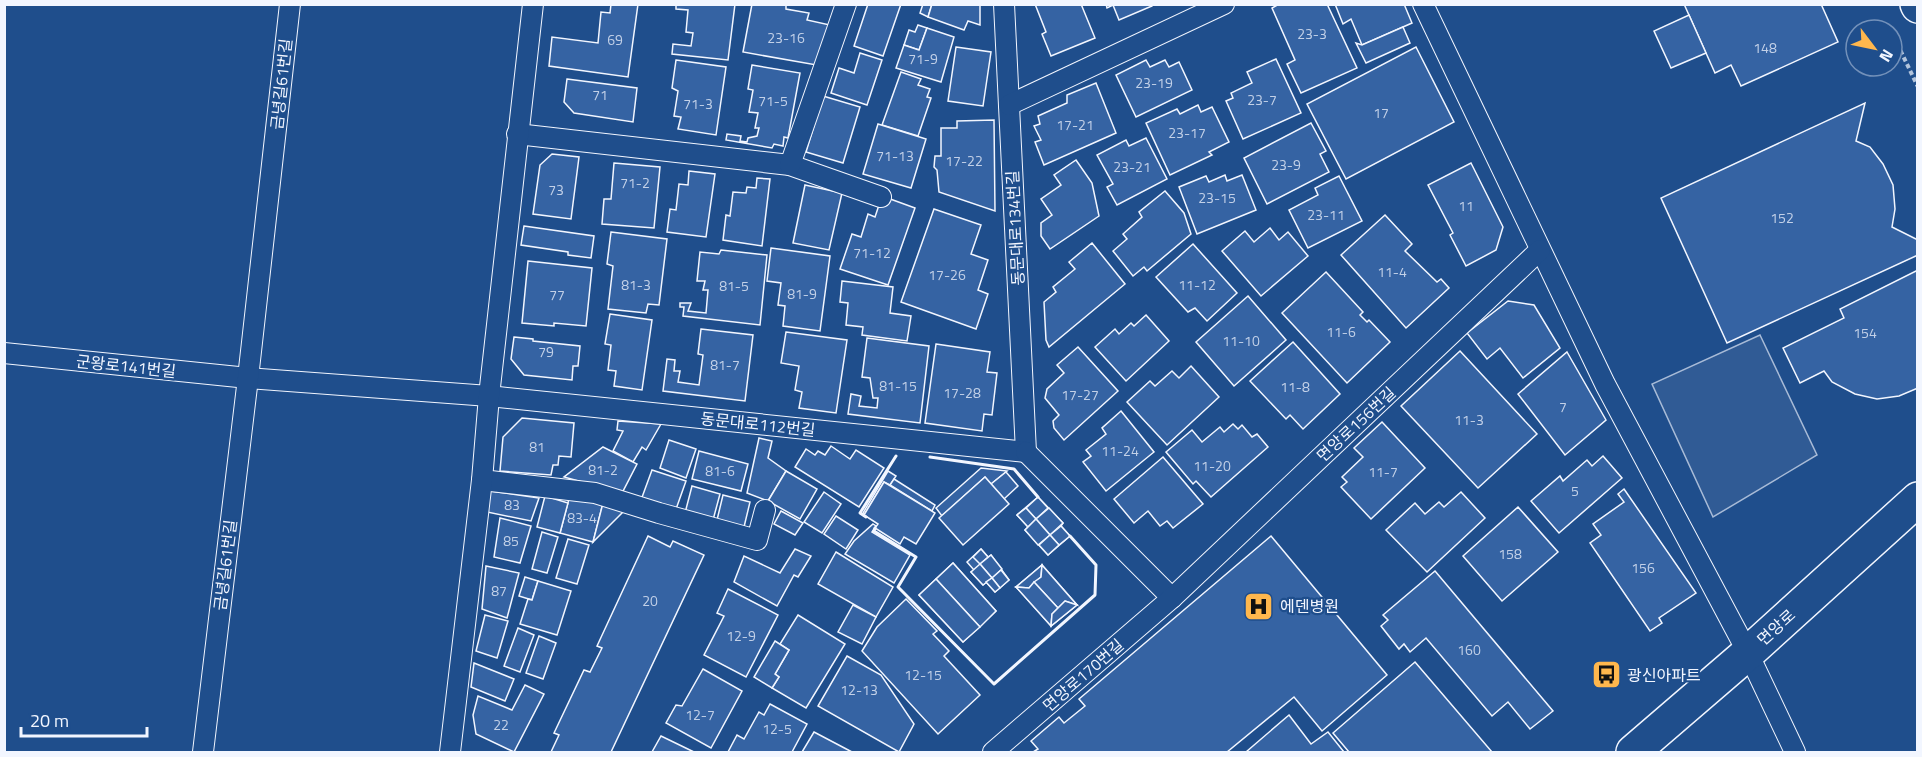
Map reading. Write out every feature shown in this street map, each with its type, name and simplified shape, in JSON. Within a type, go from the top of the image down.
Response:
[{"type":"main road","name":"면앙로","points":[[1633,753],[1748,653],[1917,499]]},
{"type":"lane","name":"금녕길61번길","points":[[202,753],[248,378],[290,4]]},
{"type":"lane","points":[[450,753],[533,4]]},
{"type":"lane","points":[[790,165],[846,4]]},
{"type":"lane","name":"동문대로134번길","points":[[1004,4],[1026,452]]},
{"type":"lane","points":[[1009,105],[1224,4]]},
{"type":"lane","points":[[1423,4],[1605,384],[1748,653],[1795,753]]},
{"type":"lane","points":[[517,134],[790,165],[880,197]]},
{"type":"lane","name":"면앙로156번길","points":[[1172,598],[1540,250]]},
{"type":"lane","name":"군왕로141번길","points":[[4,353],[248,378]]},
{"type":"lane","points":[[248,378],[489,396]]},
{"type":"lane","name":"동문대로112번길","points":[[489,396],[1026,452]]},
{"type":"lane","points":[[1026,452],[1172,598]]},
{"type":"lane","points":[[482,480],[595,493],[757,540],[765,510]]},
{"type":"lane","name":"면앙로170번길","points":[[993,753],[1172,598]]},
{"type":"path","points":[[1904,59],[1917,87]]},
{"type":"shaded area","points":[[1760,335],[1817,455],[1713,517],[1652,384]]},
{"type":"building","points":[[611,4],[638,4],[628,77],[549,66],[552,37],[598,43],[601,12],[610,13]]},
{"type":"building","points":[[676,4],[735,4],[728,60],[672,54],[673,44],[691,46],[693,33],[686,32],[688,10],[676,9]]},
{"type":"building","points":[[752,4],[786,4],[786,9],[809,13],[807,20],[830,25],[822,66],[743,52]]},
{"type":"building","points":[[868,4],[901,4],[883,56],[854,46]]},
{"type":"building","points":[[923,4],[932,4],[928,17],[920,13]]},
{"type":"building","points":[[932,4],[980,4],[980,25],[968,21],[964,30],[928,17]]},
{"type":"building","points":[[1035,4],[1081,4],[1095,38],[1051,56],[1042,34],[1046,32]]},
{"type":"building","points":[[1106,4],[1152,4],[1152,6],[1119,20],[1113,5],[1107,8]]},
{"type":"building","points":[[1279,4],[1327,4],[1357,68],[1301,93],[1287,64],[1295,60],[1272,8]]},
{"type":"building","points":[[1335,4],[1404,4],[1412,23],[1362,45],[1351,19],[1343,24]]},
{"type":"building","points":[[1684,4],[1821,4],[1838,42],[1741,86],[1731,65],[1715,73]]},
{"type":"building","points":[[1689,15],[1706,53],[1671,68],[1654,31]]},
{"type":"building","points":[[918,25],[927,28],[919,50],[904,45],[909,30],[915,32]]},
{"type":"building","points":[[1403,27],[1410,43],[1366,63],[1356,43],[1362,45]]},
{"type":"building","points":[[927,28],[954,37],[941,82],[896,68],[904,45],[919,50]]},
{"type":"building","points":[[956,47],[991,52],[983,106],[948,101]]},
{"type":"building","points":[[1416,47],[1454,122],[1346,179],[1307,104]]},
{"type":"building","points":[[860,53],[882,60],[867,105],[831,93],[839,68],[854,73]]},
{"type":"building","points":[[1276,59],[1301,113],[1243,139],[1226,101],[1233,98],[1231,93],[1252,83],[1247,72]]},
{"type":"building","points":[[676,60],[726,67],[716,135],[678,129],[681,117],[674,116],[678,91],[672,88]]},
{"type":"building","points":[[1146,60],[1150,67],[1165,60],[1169,67],[1179,62],[1192,90],[1136,117],[1116,75]]},
{"type":"building","points":[[752,65],[800,73],[788,138],[784,137],[783,146],[774,144],[772,148],[726,140],[727,134],[741,136],[740,141],[747,142],[748,138],[757,136],[759,128],[755,128],[758,113],[749,112],[753,90],[748,89]]},
{"type":"building","points":[[901,72],[921,79],[918,85],[930,89],[927,97],[931,98],[918,136],[882,125]]},
{"type":"building","points":[[567,79],[637,88],[633,122],[574,113],[564,102]]},
{"type":"building","points":[[1096,83],[1116,133],[1044,165],[1035,142],[1041,140],[1034,126],[1040,124],[1038,116],[1067,103],[1067,95]]},
{"type":"building","points":[[823,96],[860,107],[843,163],[806,152]]},
{"type":"building","points":[[1865,103],[1856,141],[1870,147],[1883,164],[1893,185],[1895,209],[1892,227],[1918,240],[1918,255],[1727,343],[1661,198]]},
{"type":"building","points":[[1198,105],[1201,112],[1212,107],[1229,142],[1209,152],[1212,155],[1170,175],[1146,123],[1177,109],[1180,114]]},
{"type":"building","points":[[994,120],[995,211],[939,192],[937,170],[934,167],[935,156],[941,156],[941,128],[957,128],[957,121]]},
{"type":"building","points":[[1311,123],[1326,151],[1320,154],[1329,172],[1267,204],[1244,158]]},
{"type":"building","points":[[878,124],[926,139],[911,188],[863,174]]},
{"type":"building","points":[[1146,138],[1167,179],[1117,205],[1107,187],[1113,184],[1097,155],[1126,140],[1129,146]]},
{"type":"building","points":[[552,154],[579,157],[571,219],[533,214],[540,165]]},
{"type":"building","points":[[1076,160],[1092,183],[1099,216],[1050,249],[1041,236],[1041,223],[1052,215],[1041,199],[1061,185],[1054,175]]},
{"type":"building","points":[[614,163],[660,167],[654,228],[602,224],[604,199],[611,199]]},
{"type":"building","points":[[1471,163],[1503,227],[1496,250],[1466,266],[1450,235],[1453,233],[1428,185]]},
{"type":"building","points":[[689,171],[715,174],[706,237],[667,232],[670,209],[676,210],[679,184],[688,185]]},
{"type":"building","points":[[1225,175],[1227,181],[1242,175],[1256,210],[1197,234],[1179,187],[1206,176],[1209,182]]},
{"type":"building","points":[[1339,176],[1362,221],[1308,248],[1289,210],[1318,195],[1315,188]]},
{"type":"building","points":[[757,178],[770,179],[762,246],[723,240],[726,215],[730,216],[733,192],[746,193],[747,187],[756,188]]},
{"type":"building","points":[[805,185],[842,193],[829,250],[793,243]]},
{"type":"building","points":[[1165,191],[1184,213],[1191,234],[1147,271],[1144,267],[1133,276],[1113,251],[1127,239],[1123,234],[1142,217],[1139,212]]},
{"type":"building","points":[[882,196],[915,208],[888,285],[840,269],[852,234],[861,237],[868,214],[875,217]]},
{"type":"building","points":[[934,209],[981,225],[971,254],[988,260],[978,290],[988,294],[976,329],[901,302]]},
{"type":"building","points":[[1385,215],[1412,244],[1405,251],[1437,282],[1441,279],[1449,288],[1406,328],[1341,255]]},
{"type":"building","points":[[524,226],[594,236],[591,258],[521,245]]},
{"type":"building","points":[[1270,228],[1279,240],[1288,232],[1308,256],[1261,296],[1222,251],[1245,231],[1254,242]]},
{"type":"building","points":[[611,232],[667,239],[659,305],[648,304],[646,313],[608,309],[613,266],[607,264]]},
{"type":"building","points":[[1092,243],[1125,284],[1049,347],[1046,340],[1044,302],[1056,292],[1053,287],[1075,269],[1069,262]]},
{"type":"building","points":[[1193,244],[1237,293],[1207,321],[1195,308],[1188,312],[1156,277]]},
{"type":"building","points":[[771,248],[830,256],[820,331],[783,326],[785,306],[778,305],[781,283],[767,281]]},
{"type":"building","points":[[721,250],[767,255],[760,325],[683,316],[684,307],[680,307],[680,303],[691,303],[688,311],[706,313],[708,290],[703,290],[705,281],[697,281],[700,252],[719,254]]},
{"type":"building","points":[[528,261],[592,268],[586,326],[522,323]]},
{"type":"building","points":[[1918,270],[1918,388],[1899,396],[1877,399],[1855,394],[1832,382],[1824,371],[1800,383],[1783,348],[1844,318],[1840,309]]},
{"type":"building","points":[[1326,272],[1363,312],[1360,315],[1367,322],[1369,320],[1390,342],[1347,383],[1282,313]]},
{"type":"building","points":[[842,281],[893,287],[890,313],[911,316],[907,341],[862,335],[863,327],[846,325],[848,303],[840,302]]},
{"type":"building","points":[[1248,296],[1286,340],[1234,386],[1196,342]]},
{"type":"building","points":[[1508,301],[1534,305],[1560,348],[1523,378],[1500,348],[1487,359],[1467,333]]},
{"type":"building","points":[[610,314],[652,320],[642,390],[614,386],[616,371],[608,370],[611,345],[605,344]]},
{"type":"building","points":[[1146,315],[1169,341],[1126,381],[1095,347],[1115,329],[1119,334],[1131,323],[1134,326]]},
{"type":"building","points":[[701,329],[753,335],[745,401],[663,391],[667,359],[675,360],[674,371],[680,371],[678,382],[699,385],[703,355],[698,354]]},
{"type":"building","points":[[786,332],[847,340],[836,413],[799,408],[802,392],[795,390],[799,366],[781,363]]},
{"type":"building","points":[[514,337],[580,346],[578,366],[573,366],[572,380],[524,375],[511,359]]},
{"type":"building","points":[[867,338],[929,346],[920,423],[848,414],[851,394],[861,396],[859,406],[877,408],[878,398],[873,398],[870,378],[862,377]]},
{"type":"building","points":[[1293,342],[1340,394],[1303,429],[1290,415],[1286,419],[1250,381]]},
{"type":"building","points":[[936,344],[990,352],[987,372],[997,373],[992,415],[984,414],[982,431],[925,423]]},
{"type":"building","points":[[1078,347],[1118,391],[1064,440],[1054,428],[1053,421],[1059,415],[1045,398],[1047,389],[1064,373],[1057,365]]},
{"type":"building","points":[[1460,351],[1537,434],[1478,488],[1401,406]]},
{"type":"building","points":[[1567,352],[1606,420],[1565,455],[1518,394]]},
{"type":"building","points":[[1191,366],[1219,397],[1167,445],[1127,402],[1150,381],[1155,386],[1172,371],[1179,378]]},
{"type":"building","points":[[1121,411],[1154,452],[1106,491],[1083,462],[1091,456],[1086,450],[1106,434],[1102,428]]},
{"type":"building","points":[[522,418],[574,423],[571,457],[559,456],[558,465],[553,465],[551,475],[500,471],[503,437]]},
{"type":"building","points":[[618,421],[661,424],[646,450],[642,447],[633,462],[613,451],[623,431],[617,430]]},
{"type":"building","points":[[1382,422],[1425,468],[1371,519],[1341,487],[1347,482],[1342,477],[1363,457],[1354,448]]},
{"type":"building","points":[[1233,424],[1238,429],[1242,425],[1252,437],[1257,434],[1268,447],[1211,497],[1196,481],[1193,484],[1166,452],[1192,430],[1202,442],[1220,427],[1224,432]]},
{"type":"building","points":[[759,438],[772,441],[768,458],[786,471],[768,501],[747,493]]},
{"type":"building","points":[[669,440],[696,449],[686,478],[660,468]]},
{"type":"building","points":[[831,446],[850,459],[856,450],[884,468],[859,507],[795,467],[806,449],[815,455],[818,451],[825,455]]},
{"type":"building","points":[[603,447],[637,464],[622,493],[564,477]]},
{"type":"building","points":[[699,451],[748,464],[741,491],[692,479]]},
{"type":"building","points":[[1603,456],[1622,478],[1559,533],[1531,501],[1560,476],[1563,481],[1587,460],[1592,466]]},
{"type":"building","points":[[1163,457],[1203,504],[1173,528],[1167,521],[1160,526],[1148,511],[1134,523],[1114,499]]},
{"type":"building","points":[[981,468],[1007,471],[991,484],[985,477],[942,516],[936,508]]},
{"type":"building","points":[[652,470],[686,481],[675,512],[641,500]]},
{"type":"building","points":[[786,471],[817,489],[800,519],[768,501]]},
{"type":"building","points":[[888,471],[896,476],[890,485],[884,482],[864,515],[863,513]]},
{"type":"building","points":[[1006,472],[1018,486],[1004,499],[991,484]]},
{"type":"building","points":[[985,477],[1009,504],[963,545],[939,518]]},
{"type":"building","points":[[894,479],[935,505],[932,511],[890,485]]},
{"type":"building","points":[[884,482],[935,513],[916,544],[904,537],[900,544],[875,528],[878,524],[864,515]]},
{"type":"building","points":[[692,486],[720,494],[713,520],[685,513]]},
{"type":"building","points":[[1624,489],[1696,593],[1659,618],[1662,623],[1650,631],[1590,543],[1601,535],[1593,524],[1624,502],[1618,494]]},
{"type":"building","points":[[490,491],[539,498],[531,521],[487,512]]},
{"type":"building","points":[[824,492],[841,504],[822,533],[804,522]]},
{"type":"building","points":[[1461,492],[1485,518],[1427,572],[1386,530],[1415,503],[1425,514],[1439,502],[1444,507]]},
{"type":"building","points":[[570,495],[603,503],[593,542],[560,533]]},
{"type":"building","points":[[723,495],[750,502],[744,527],[717,520]]},
{"type":"building","points":[[545,496],[568,503],[560,533],[537,527]]},
{"type":"building","points":[[1038,497],[1063,523],[1061,526],[1070,536],[1048,555],[1025,530],[1028,527],[1017,515]]},
{"type":"building","points":[[1038,497],[1048,508],[1036,519],[1026,508]]},
{"type":"building","points":[[603,503],[623,512],[593,542]]},
{"type":"building","points":[[1518,507],[1558,552],[1502,601],[1463,556]]},
{"type":"building","points":[[1026,508],[1036,519],[1028,527],[1017,515]]},
{"type":"building","points":[[1049,508],[1063,523],[1050,535],[1036,519]]},
{"type":"building","points":[[781,511],[803,523],[795,535],[774,524]]},
{"type":"building","points":[[836,516],[858,530],[846,549],[824,534]]},
{"type":"building","points":[[500,518],[531,526],[520,563],[494,557]]},
{"type":"building","points":[[1036,519],[1050,535],[1038,545],[1025,530]]},
{"type":"building","points":[[873,524],[876,526],[872,532],[910,555],[894,583],[845,554],[854,541]]},
{"type":"building","points":[[1061,526],[1070,536],[1059,545],[1050,535]]},
{"type":"building","points":[[542,532],[558,537],[547,573],[532,569]]},
{"type":"building","points":[[1050,535],[1059,545],[1048,555],[1039,545]]},
{"type":"building","points":[[648,536],[670,547],[673,541],[704,555],[611,752],[551,752],[559,735],[554,733],[584,670],[590,672],[602,648],[597,646]]},
{"type":"building","name":"에덴병원","points":[[1271,536],[1387,675],[1322,731],[1294,697],[1227,752],[1033,752],[1038,749],[1031,741],[1059,717],[1064,723],[1085,706],[1079,699]]},
{"type":"building","points":[[568,539],[589,545],[577,584],[556,578]]},
{"type":"building","points":[[795,549],[811,556],[798,577],[794,575],[777,606],[734,582],[744,556],[780,573]]},
{"type":"building","points":[[981,549],[988,557],[991,555],[1009,580],[995,592],[986,582],[983,585],[971,572],[974,570],[967,562]]},
{"type":"building","points":[[981,549],[988,557],[980,564],[973,557]]},
{"type":"building","points":[[836,552],[893,587],[876,617],[818,584]]},
{"type":"building","points":[[991,555],[1002,569],[992,578],[980,564]]},
{"type":"building","points":[[953,563],[996,611],[963,642],[919,595]]},
{"type":"building","points":[[953,563],[996,611],[980,627],[936,579]]},
{"type":"building","points":[[980,564],[992,578],[983,585],[971,572]]},
{"type":"building","points":[[1042,565],[1077,605],[1051,626],[1016,587]]},
{"type":"building","points":[[1042,565],[1041,577],[1029,588],[1016,587]]},
{"type":"building","points":[[1042,565],[1077,605],[1065,601],[1058,608],[1034,582],[1041,577]]},
{"type":"building","points":[[486,566],[519,573],[507,618],[482,609]]},
{"type":"building","points":[[1001,570],[1009,580],[1000,588],[992,578]]},
{"type":"building","points":[[1435,571],[1553,711],[1530,729],[1508,702],[1492,716],[1426,638],[1410,652],[1404,644],[1399,649],[1381,626],[1388,620],[1383,615]]},
{"type":"building","points":[[525,577],[538,581],[532,600],[519,596]]},
{"type":"building","points":[[992,578],[1000,588],[995,592],[986,582]]},
{"type":"building","points":[[936,579],[980,627],[963,642],[919,595]]},
{"type":"building","points":[[538,581],[571,591],[557,635],[520,624],[528,599],[532,600]]},
{"type":"building","points":[[1034,582],[1058,608],[1052,614],[1051,626],[1016,587],[1029,588]]},
{"type":"building","points":[[728,589],[778,615],[746,677],[704,655],[724,616],[717,613]]},
{"type":"building","points":[[906,599],[937,631],[933,634],[949,651],[944,656],[980,695],[938,734],[862,651],[877,627]]},
{"type":"building","points":[[1065,601],[1077,605],[1051,626],[1052,614]]},
{"type":"building","points":[[853,605],[876,617],[862,644],[838,632]]},
{"type":"building","points":[[485,615],[508,621],[497,658],[476,651]]},
{"type":"building","points":[[798,615],[845,644],[806,708],[772,688],[779,677],[775,674],[789,650],[780,644]]},
{"type":"building","points":[[518,628],[534,635],[520,672],[504,666]]},
{"type":"building","points":[[539,636],[556,643],[543,679],[526,673]]},
{"type":"building","points":[[775,641],[789,650],[775,674],[779,677],[772,688],[754,677]]},
{"type":"building","points":[[847,656],[881,675],[914,724],[899,752],[818,706]]},
{"type":"building","points":[[1415,662],[1492,752],[1349,752],[1333,733]]},
{"type":"building","points":[[474,663],[514,679],[505,701],[471,687]]},
{"type":"building","points":[[703,669],[742,691],[711,748],[666,723],[676,705],[682,706]]},
{"type":"building","points":[[525,685],[544,694],[514,752],[476,734],[473,715],[478,696],[512,710]]},
{"type":"building","points":[[770,704],[807,724],[792,752],[728,752],[737,735],[744,739],[759,712],[764,715]]},
{"type":"building","points":[[1289,715],[1311,744],[1328,732],[1344,752],[1246,752]]},
{"type":"building","points":[[814,732],[852,752],[802,752]]},
{"type":"building","points":[[661,736],[694,752],[652,752]]},
{"type":"wall","points":[[866,517],[860,513],[896,456]]},
{"type":"wall","points":[[930,457],[1014,469],[1038,497]]},
{"type":"wall","points":[[875,528],[874,531],[916,557],[898,587],[994,684],[1095,595],[1096,565],[1070,536]]},
{"type":"place","name":"에덴병원","points":[[1259,606]]},
{"type":"place","name":"광신아파트","points":[[1606,675]]}]
